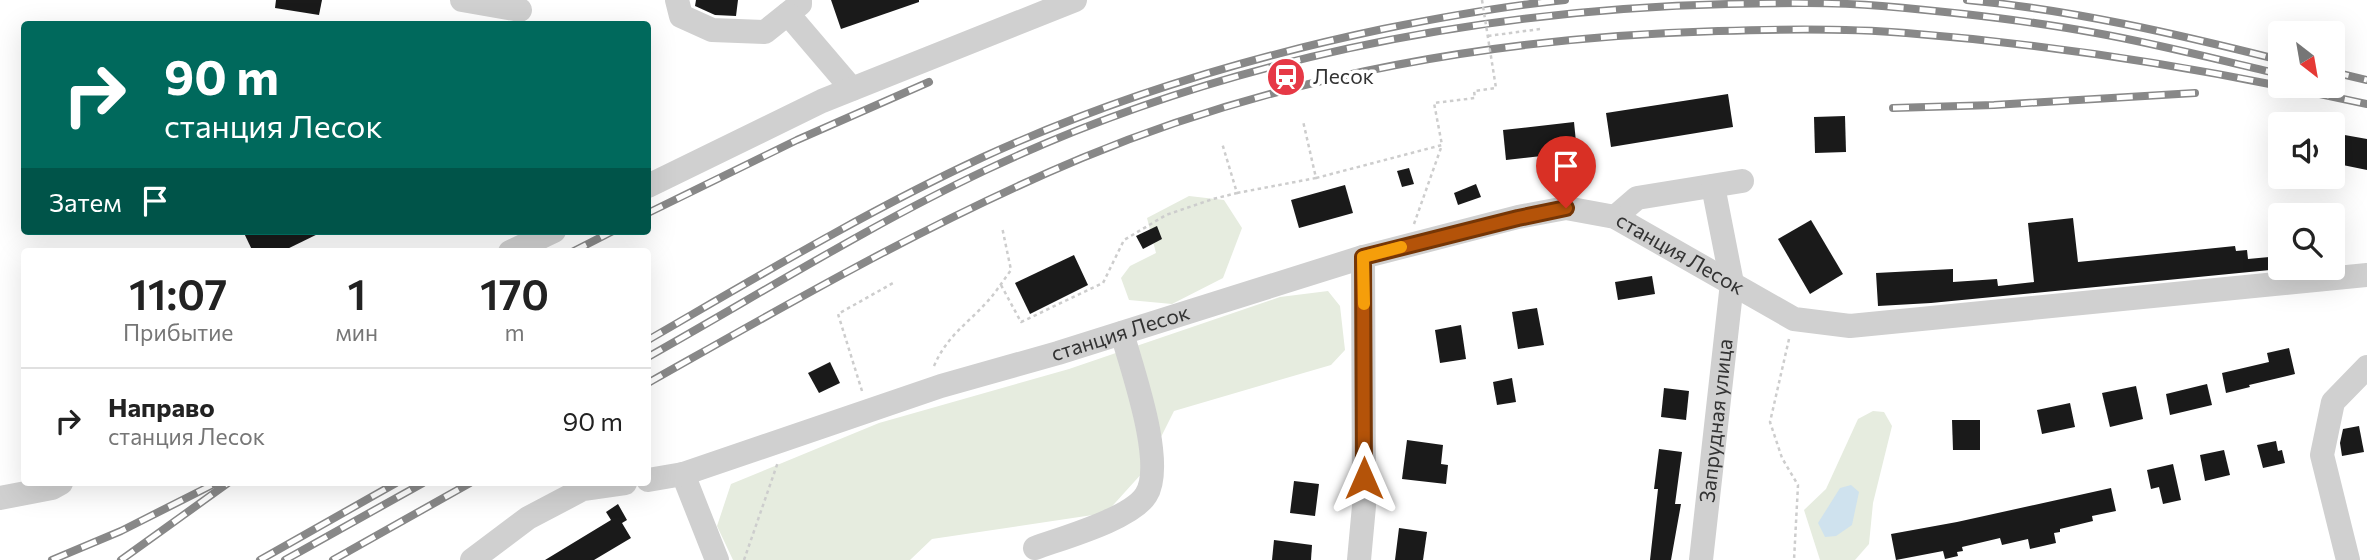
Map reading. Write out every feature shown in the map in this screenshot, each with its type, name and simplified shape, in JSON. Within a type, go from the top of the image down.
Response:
[{"type":"street","points":[[462,0],[518,12]]},
{"type":"street","points":[[677,0],[681,16],[712,30],[765,32],[794,7],[852,89]]},
{"type":"street","points":[[651,185],[822,101],[1075,0]]},
{"type":"street","points":[[1615,217],[1637,198],[1742,181]]},
{"type":"street","name":"Запрудная улица","points":[[1700,560],[1732,283],[1713,186]]},
{"type":"street","name":"станция Лесок","points":[[651,479],[683,474],[926,391],[1363,257],[1566,208],[1615,217],[1794,319],[1850,326],[2367,275]]},
{"type":"street","points":[[518,248],[546,235]]},
{"type":"street","points":[[1359,560],[1364,506],[1363,257]]},
{"type":"street","points":[[1035,548],[1125,512],[1145,497],[1152,480],[1150,437],[1122,333]]},
{"type":"street","points":[[2348,560],[2322,455],[2333,402],[2367,367]]},
{"type":"street","points":[[683,474],[717,560]]},
{"type":"street","points":[[0,498],[56,486]]},
{"type":"street","points":[[472,560],[528,518],[583,489],[604,486]]},
{"type":"path","points":[[1407,246],[1442,145],[1434,103],[1475,98],[1474,91],[1496,88],[1482,0]]},
{"type":"path","points":[[1488,36],[1541,29]]},
{"type":"path","points":[[1303,121],[1316,178]]},
{"type":"path","points":[[1222,144],[1237,193]]},
{"type":"path","points":[[1001,285],[1021,322],[1102,283],[1124,240],[1166,215],[1213,198],[1316,178],[1442,145]]},
{"type":"path","points":[[926,391],[943,346],[986,303],[1011,270],[1002,227]]},
{"type":"path","points":[[869,411],[838,314],[892,282]]},
{"type":"path","points":[[1794,319],[1770,422],[1782,458],[1798,485],[1794,560]]},
{"type":"path","points":[[744,560],[786,439]]},
{"type":"shaded area","points":[[1189,196],[1224,200],[1242,228],[1223,278],[1172,304],[1129,300],[1121,278],[1130,266],[1156,253],[1147,218]]},
{"type":"shaded area","points":[[1328,291],[1340,306],[1345,350],[1331,365],[1174,411],[1144,471],[1106,513],[932,539],[910,560],[733,560],[717,526],[731,484],[879,423],[1069,369],[1280,297]]},
{"type":"shaded area","points":[[1873,411],[1884,412],[1892,426],[1873,503],[1869,544],[1855,560],[1820,560],[1804,510],[1826,489],[1858,419]]},
{"type":"water","points":[[1851,485],[1859,492],[1852,525],[1836,536],[1825,537],[1818,523],[1840,488]]},
{"type":"building","points":[[276,0],[322,0],[319,15],[275,8]]},
{"type":"building","points":[[696,0],[738,0],[736,16],[715,15],[695,6]]},
{"type":"building","points":[[831,0],[919,0],[919,2],[841,29]]},
{"type":"building","points":[[1728,94],[1733,127],[1611,147],[1606,113]]},
{"type":"building","points":[[1845,116],[1846,152],[1815,153],[1814,117]]},
{"type":"building","points":[[1574,122],[1577,152],[1506,160],[1503,130]]},
{"type":"building","points":[[2345,135],[2367,139],[2367,170],[2345,165]]},
{"type":"building","points":[[1409,168],[1414,184],[1402,187],[1397,171]]},
{"type":"building","points":[[1476,184],[1481,197],[1458,205],[1454,193]]},
{"type":"building","points":[[1345,185],[1353,213],[1299,228],[1291,200]]},
{"type":"building","points":[[2073,218],[2078,262],[2235,246],[2236,251],[2247,250],[2248,259],[2268,257],[2268,270],[1878,306],[1876,273],[1953,269],[1953,282],[1997,279],[1998,286],[2034,282],[2028,223]]},
{"type":"building","points":[[1811,220],[1843,274],[1810,294],[1778,239]]},
{"type":"building","points":[[1157,226],[1162,239],[1143,249],[1136,236]]},
{"type":"building","points":[[245,235],[316,235],[289,248],[251,248]]},
{"type":"building","points":[[1074,255],[1088,285],[1030,314],[1015,283]]},
{"type":"building","points":[[1652,276],[1655,294],[1618,300],[1615,282]]},
{"type":"building","points":[[1537,308],[1544,345],[1518,349],[1512,312]]},
{"type":"building","points":[[1461,325],[1466,359],[1440,363],[1435,330]]},
{"type":"building","points":[[2289,348],[2295,374],[2226,393],[2222,373],[2269,362],[2267,353]]},
{"type":"building","points":[[830,362],[840,383],[819,393],[808,373]]},
{"type":"building","points":[[1512,378],[1516,402],[1497,405],[1493,382]]},
{"type":"building","points":[[2207,384],[2212,405],[2170,415],[2166,394]]},
{"type":"building","points":[[2136,386],[2143,419],[2110,427],[2102,393]]},
{"type":"building","points":[[1664,388],[1689,391],[1686,420],[1661,417]]},
{"type":"building","points":[[2070,403],[2075,427],[2042,434],[2037,410]]},
{"type":"building","points":[[1952,420],[1980,420],[1980,450],[1953,450]]},
{"type":"building","points":[[2359,426],[2364,452],[2342,456],[2340,443],[2343,429]]},
{"type":"building","points":[[1407,440],[1443,445],[1441,464],[1448,465],[1446,484],[1402,479]]},
{"type":"building","points":[[2276,441],[2278,451],[2282,450],[2285,463],[2263,468],[2257,445]]},
{"type":"building","points":[[1659,449],[1682,452],[1675,504],[1681,504],[1671,560],[1650,560],[1658,489],[1654,489]]},
{"type":"building","points":[[2224,450],[2230,475],[2205,481],[2200,455]]},
{"type":"building","points":[[2173,464],[2181,500],[2163,504],[2159,487],[2151,489],[2147,470]]},
{"type":"building","points":[[1294,481],[1319,484],[1315,516],[1290,513]]},
{"type":"building","points":[[2111,488],[2116,511],[2092,516],[2093,521],[2060,529],[2060,532],[2054,533],[2056,543],[2030,549],[2028,539],[2002,545],[2000,538],[1962,547],[1963,551],[1957,552],[1958,556],[1945,559],[1943,551],[1896,560],[1891,534]]},
{"type":"building","points":[[618,504],[627,520],[622,523],[631,538],[594,560],[545,560],[611,520],[606,512]]},
{"type":"building","points":[[1399,528],[1427,532],[1423,560],[1395,560]]},
{"type":"building","points":[[1274,540],[1312,545],[1311,560],[1272,560]]},
{"type":"railway","points":[[651,338],[813,245],[938,178],[1079,117],[1179,82],[1331,40],[1451,16],[1565,0]]},
{"type":"railway","points":[[1967,0],[2125,24],[2268,57]]},
{"type":"railway","points":[[651,355],[816,260],[943,191],[1074,132],[1163,99],[1255,71],[1348,48],[1443,30],[1633,8],[1824,3],[1909,8],[2069,28],[2268,71]]},
{"type":"railway","points":[[651,381],[808,293],[970,208],[1082,158],[1235,104],[1394,66],[1555,42],[1637,35],[1788,29],[1953,37],[2141,61],[2268,84]]},
{"type":"railway","points":[[2345,75],[2367,80]]},
{"type":"railway","points":[[651,212],[797,140],[929,82]]},
{"type":"railway","points":[[1893,108],[2195,93]]},
{"type":"railway","points":[[2339,98],[2367,104]]},
{"type":"railway","points":[[580,248],[605,235]]},
{"type":"railway","points":[[52,560],[121,531],[210,486]]},
{"type":"railway","points":[[121,560],[224,486]]},
{"type":"railway","points":[[260,560],[391,486]]},
{"type":"railway","points":[[285,560],[418,486]]},
{"type":"railway","points":[[333,560],[465,486]]},
{"type":"slow traffic","points":[[1364,304],[1363,257],[1401,247]]},
{"type":"place","name":"Лесок","points":[[1286,77]]},
{"type":"route","points":[[1364,478],[1363,257],[1566,208]]}]
